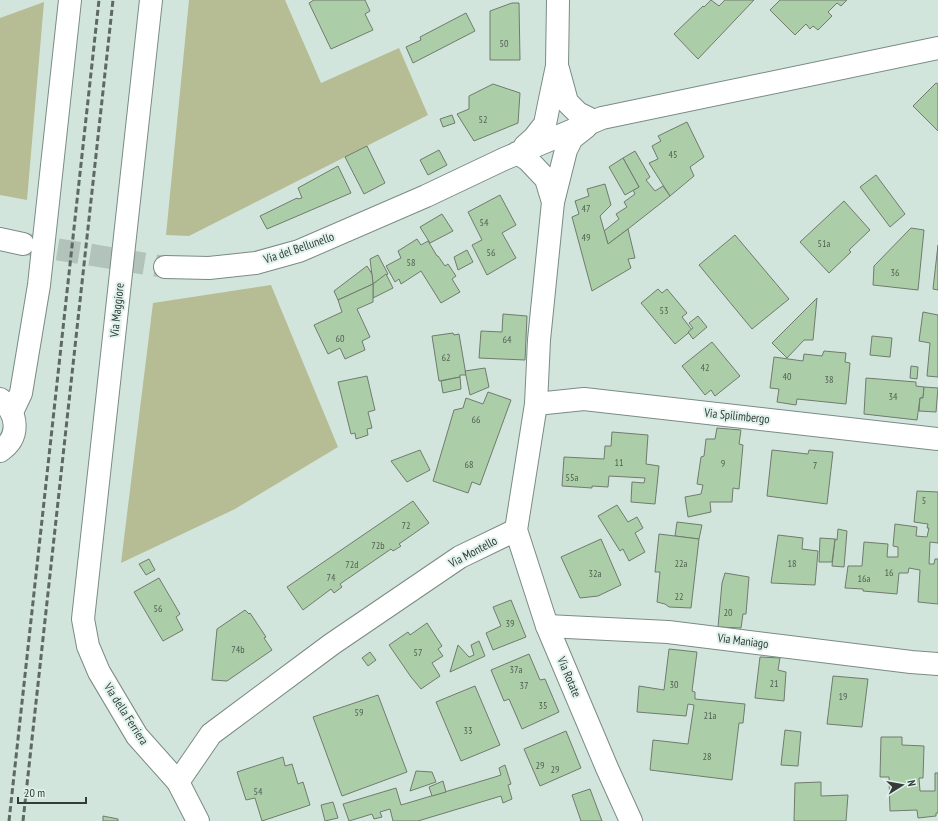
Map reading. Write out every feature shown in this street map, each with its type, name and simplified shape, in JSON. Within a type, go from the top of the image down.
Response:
[{"type":"street","points":[[1,452],[13,437],[15,420],[6,405],[21,393],[40,285],[70,0]]},
{"type":"street","name":"Via Maggiore","points":[[83,619],[151,0]]},
{"type":"street","points":[[517,153],[534,138],[545,124],[557,66],[558,0]]},
{"type":"street","points":[[517,153],[594,121],[938,48]]},
{"type":"street","points":[[557,66],[567,102],[578,113],[594,121]]},
{"type":"street","points":[[516,530],[536,404],[539,340],[553,202],[566,150],[572,138],[594,121]]},
{"type":"street","points":[[517,153],[528,160],[546,180],[553,202]]},
{"type":"street","name":"Via del Bellunello","points":[[165,267],[209,268],[256,263],[298,251],[426,196],[517,153]]},
{"type":"street","points":[[0,239],[23,244]]},
{"type":"street","name":"Via Spilimbergo","points":[[536,404],[584,400],[938,439]]},
{"type":"street","name":"Via Rotate","points":[[516,530],[547,626],[631,821]]},
{"type":"street","name":"Via Montello","points":[[178,782],[211,734],[332,644],[460,557],[516,530]]},
{"type":"street","name":"Via della Ferriera","points":[[83,619],[88,646],[99,672],[137,736],[178,782],[198,821]]},
{"type":"street","name":"Via Maniago","points":[[547,626],[668,632],[938,664]]},
{"type":"green space","points":[[189,0],[285,0],[321,83],[399,48],[428,115],[189,236],[166,235]]},
{"type":"green space","points":[[44,2],[27,200],[0,195],[0,18]]},
{"type":"green space","points":[[271,285],[338,447],[235,509],[121,563],[153,303]]},
{"type":"building","points":[[314,0],[365,0],[370,11],[365,14],[373,30],[331,49],[309,3]]},
{"type":"building","points":[[711,0],[719,6],[725,0],[754,0],[698,59],[674,34]]},
{"type":"building","points":[[780,0],[847,0],[841,6],[837,3],[828,12],[832,16],[818,30],[813,26],[810,29],[806,24],[795,35],[770,10]]},
{"type":"building","points":[[512,3],[519,3],[520,60],[490,60],[490,11]]},
{"type":"building","points":[[466,13],[475,31],[413,63],[406,47],[421,40],[420,37]]},
{"type":"building","points":[[936,83],[938,84],[938,131],[913,106]]},
{"type":"building","points":[[493,84],[520,93],[518,123],[474,141],[457,114],[469,109],[469,96]]},
{"type":"building","points":[[452,115],[455,123],[443,127],[440,119]]},
{"type":"building","points":[[687,122],[704,157],[690,167],[694,176],[670,196],[649,163],[658,159],[652,146],[661,141],[658,136]]},
{"type":"building","points":[[367,146],[385,183],[364,194],[345,157]]},
{"type":"building","points":[[439,150],[447,165],[428,175],[420,160]]},
{"type":"building","points":[[635,151],[650,177],[646,180],[655,191],[663,186],[670,196],[608,244],[604,231],[619,219],[616,214],[627,207],[624,202],[635,194],[633,190],[639,187],[623,158]]},
{"type":"building","points":[[623,158],[639,187],[625,195],[609,167]]},
{"type":"building","points":[[338,166],[351,193],[267,229],[260,216],[297,198],[302,198],[298,188]]},
{"type":"building","points":[[876,175],[905,214],[890,227],[860,187]]},
{"type":"building","points":[[605,184],[611,205],[600,216],[608,244],[628,229],[635,258],[628,259],[631,268],[592,291],[572,217],[579,214],[575,201],[589,196],[587,189]]},
{"type":"building","points":[[500,195],[516,225],[502,233],[516,258],[487,275],[472,245],[482,240],[468,212]]},
{"type":"building","points":[[844,201],[870,230],[849,250],[851,252],[829,273],[800,242]]},
{"type":"building","points":[[442,214],[453,231],[430,243],[420,227]]},
{"type":"building","points":[[911,228],[924,230],[918,290],[873,285],[874,266]]},
{"type":"building","points":[[735,235],[789,299],[752,329],[699,265]]},
{"type":"building","points":[[417,239],[421,245],[428,241],[445,266],[448,264],[456,276],[452,279],[460,292],[441,303],[421,271],[401,284],[399,279],[395,282],[386,266],[401,258],[398,251]]},
{"type":"building","points":[[938,245],[938,290],[933,289]]},
{"type":"building","points":[[467,250],[473,262],[458,270],[454,257]]},
{"type":"building","points":[[378,255],[388,274],[373,284],[370,259]]},
{"type":"building","points":[[367,266],[372,274],[373,284],[338,300],[334,291]]},
{"type":"building","points":[[386,274],[393,288],[373,298],[373,284]]},
{"type":"building","points":[[373,284],[373,302],[357,309],[370,337],[362,341],[365,350],[345,359],[340,348],[328,354],[314,325],[342,312],[338,300]]},
{"type":"building","points":[[658,289],[662,293],[667,289],[687,313],[682,317],[692,330],[675,344],[641,303]]},
{"type":"building","points":[[817,298],[813,340],[804,340],[787,358],[772,343]]},
{"type":"building","points":[[923,312],[938,315],[938,377],[927,376],[930,343],[919,341]]},
{"type":"building","points":[[503,314],[527,316],[525,360],[479,358],[481,331],[502,332]]},
{"type":"building","points":[[698,316],[707,327],[693,339],[688,332],[693,328],[689,323]]},
{"type":"building","points":[[453,333],[454,335],[459,334],[466,375],[460,375],[460,377],[439,381],[432,336]]},
{"type":"building","points":[[872,336],[892,338],[890,357],[870,355]]},
{"type":"building","points":[[712,342],[740,376],[715,396],[711,390],[705,395],[682,366]]},
{"type":"building","points":[[824,351],[846,353],[845,362],[850,363],[846,404],[797,399],[796,405],[777,402],[779,389],[770,388],[774,357],[803,361],[804,354],[822,356]]},
{"type":"building","points":[[911,366],[918,367],[917,379],[910,378]]},
{"type":"building","points":[[485,368],[489,387],[470,395],[465,371]]},
{"type":"building","points":[[367,376],[375,410],[368,412],[372,428],[367,429],[368,435],[356,439],[355,433],[351,434],[338,382]]},
{"type":"building","points":[[460,377],[461,389],[443,393],[441,381]]},
{"type":"building","points":[[866,378],[916,382],[916,386],[924,387],[923,398],[920,398],[917,420],[864,414]]},
{"type":"building","points":[[924,387],[938,388],[936,412],[919,411],[920,398],[923,398]]},
{"type":"building","points":[[488,392],[511,400],[480,485],[472,482],[468,493],[433,481],[454,410],[463,408],[466,398],[483,404]]},
{"type":"building","points":[[717,428],[741,430],[739,444],[743,445],[739,489],[733,488],[732,502],[710,502],[711,512],[688,517],[685,497],[701,494],[703,485],[697,484],[701,457],[704,456],[706,439],[715,439]]},
{"type":"building","points":[[612,432],[648,435],[646,464],[659,466],[655,504],[631,502],[632,482],[644,483],[645,478],[609,476],[608,487],[592,486],[592,488],[562,486],[564,457],[604,459],[605,446],[611,446]]},
{"type":"building","points":[[420,450],[430,470],[407,482],[391,461]]},
{"type":"building","points":[[772,450],[808,454],[809,450],[833,452],[827,504],[767,496]]},
{"type":"building","points":[[917,491],[938,492],[938,543],[930,542],[929,564],[934,564],[935,559],[938,559],[938,604],[918,602],[920,570],[909,568],[908,573],[899,573],[897,594],[845,588],[848,566],[862,566],[864,542],[888,544],[887,557],[898,557],[898,547],[893,546],[895,524],[917,527],[916,536],[927,537],[929,528],[927,528],[928,524],[914,522]]},
{"type":"building","points":[[413,501],[429,523],[399,544],[401,546],[393,551],[391,549],[340,584],[342,587],[334,593],[331,589],[303,610],[287,587]]},
{"type":"building","points":[[617,505],[628,522],[637,517],[643,528],[635,533],[645,552],[629,561],[623,549],[620,551],[598,516]]},
{"type":"building","points":[[677,522],[702,525],[699,539],[675,536]]},
{"type":"building","points":[[838,529],[847,531],[844,567],[832,566],[835,539],[837,540]]},
{"type":"building","points":[[659,534],[699,539],[691,608],[669,607],[665,604],[657,602],[660,572],[655,572]]},
{"type":"building","points":[[778,535],[803,538],[802,549],[818,551],[815,585],[771,583]]},
{"type":"building","points":[[820,538],[835,539],[832,562],[819,562]]},
{"type":"building","points":[[601,539],[621,585],[598,596],[580,598],[561,557]]},
{"type":"building","points":[[149,559],[155,570],[146,575],[139,564]]},
{"type":"building","points":[[725,573],[749,577],[746,614],[743,614],[741,628],[718,627],[722,583]]},
{"type":"building","points":[[159,578],[180,614],[176,617],[183,630],[163,641],[134,592]]},
{"type":"building","points":[[511,600],[526,637],[493,650],[486,633],[501,626],[493,607]]},
{"type":"building","points":[[245,610],[249,614],[250,613],[266,637],[264,638],[272,650],[227,681],[212,680],[217,629]]},
{"type":"building","points":[[427,623],[442,646],[438,649],[443,656],[432,663],[440,676],[421,689],[389,645],[408,632],[410,635]]},
{"type":"building","points":[[479,641],[485,656],[450,672],[458,645],[469,657],[474,655],[471,645]]},
{"type":"building","points":[[669,649],[697,652],[692,691],[695,692],[695,699],[745,704],[743,723],[739,723],[732,780],[650,770],[653,740],[688,744],[694,705],[688,704],[686,716],[637,712],[639,686],[664,690]]},
{"type":"building","points":[[370,652],[376,660],[368,666],[362,658]]},
{"type":"building","points":[[529,654],[540,680],[545,679],[559,712],[522,729],[509,699],[504,701],[491,670]]},
{"type":"building","points":[[760,657],[780,658],[778,670],[786,672],[784,701],[755,698]]},
{"type":"building","points":[[833,676],[868,679],[862,727],[827,724]]},
{"type":"building","points":[[475,686],[500,745],[461,761],[436,702]]},
{"type":"building","points":[[378,695],[407,772],[342,796],[313,717]]},
{"type":"building","points":[[785,730],[801,732],[798,766],[781,765]]},
{"type":"building","points":[[566,731],[581,768],[540,786],[524,749]]},
{"type":"building","points":[[881,737],[902,737],[902,745],[924,746],[923,778],[919,778],[920,791],[935,791],[935,773],[938,773],[938,813],[936,813],[936,816],[918,818],[917,810],[890,811],[889,777],[880,777]]},
{"type":"building","points":[[283,757],[285,766],[292,764],[298,784],[303,782],[310,805],[262,821],[255,798],[246,800],[237,772]]},
{"type":"building","points":[[505,765],[511,784],[508,785],[512,799],[503,803],[501,796],[418,821],[393,821],[390,809],[380,812],[382,817],[374,819],[372,814],[349,821],[343,804],[396,788],[401,805],[501,775],[499,768]]},
{"type":"building","points":[[416,771],[432,772],[436,782],[410,791]]},
{"type":"building","points":[[443,781],[446,792],[432,796],[429,787]]},
{"type":"building","points":[[821,782],[821,796],[848,795],[846,821],[794,821],[795,783]]},
{"type":"building","points":[[590,789],[602,821],[581,821],[572,795]]},
{"type":"building","points":[[333,802],[338,818],[325,821],[321,805]]},
{"type":"building","points":[[103,816],[118,819],[118,821],[103,821]]},
{"type":"tunnel","points":[[25,244],[165,267]]},
{"type":"railway","points":[[9,821],[99,0]]},
{"type":"railway","points":[[23,821],[113,0]]}]
